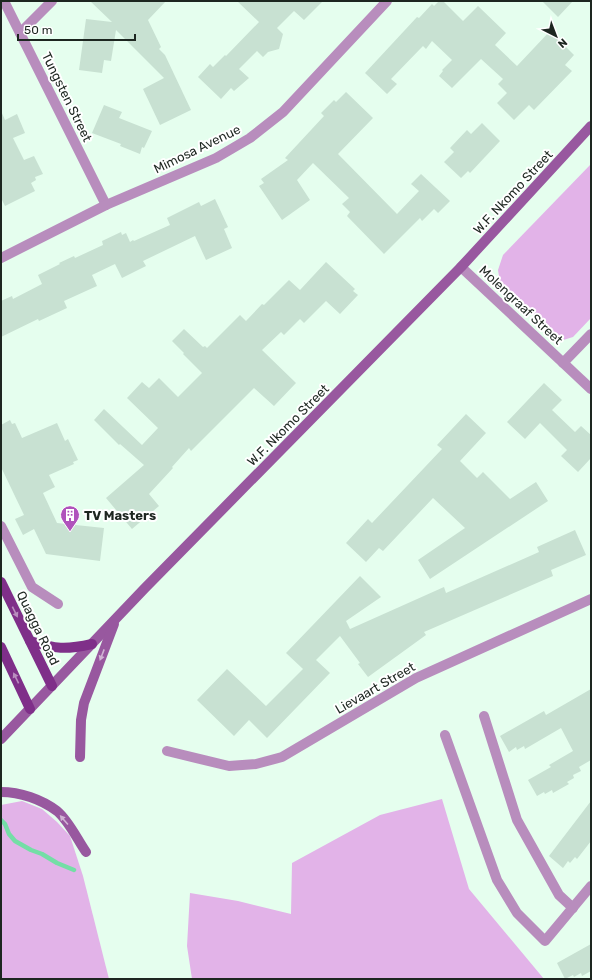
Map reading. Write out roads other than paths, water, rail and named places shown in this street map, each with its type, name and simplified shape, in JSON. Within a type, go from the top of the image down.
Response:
[{"type":"main road","name":"W.F. Nkomo Street","points":[[1,739],[116,619],[461,267],[591,126]]},
{"type":"main road","name":"Quagga Road","points":[[1,582],[52,686]]},
{"type":"main road","points":[[80,757],[81,720],[84,703],[116,619]]},
{"type":"main road","points":[[30,641],[58,648],[72,648],[92,644]]},
{"type":"main road","points":[[1,647],[30,709]]},
{"type":"main road","points":[[1,792],[22,794],[38,800],[57,812],[70,826],[86,852]]},
{"type":"street","name":"Tungsten Street","points":[[4,1],[106,205]]},
{"type":"street","points":[[20,33],[52,1]]},
{"type":"street","name":"Mimosa Avenue","points":[[1,258],[106,205],[216,158],[250,138],[284,112],[387,1]]},
{"type":"street","name":"Molengraaf Street","points":[[461,267],[591,389]]},
{"type":"street","name":"Molengraaf Street","points":[[564,363],[591,334]]},
{"type":"street","name":"Quagga Road","points":[[1,526],[32,587],[58,604]]},
{"type":"street","name":"Lievaart Street","points":[[167,751],[229,766],[256,764],[282,757],[416,678],[591,599]]},
{"type":"street","points":[[484,716],[517,820],[559,895],[573,908]]},
{"type":"street","points":[[445,736],[497,880],[517,913],[545,941],[591,886]]},
{"type":"waterway","points":[[1,820],[15,841],[57,863],[74,870]]},
{"type":"place","name":"TV Masters","points":[[70,532]]}]
